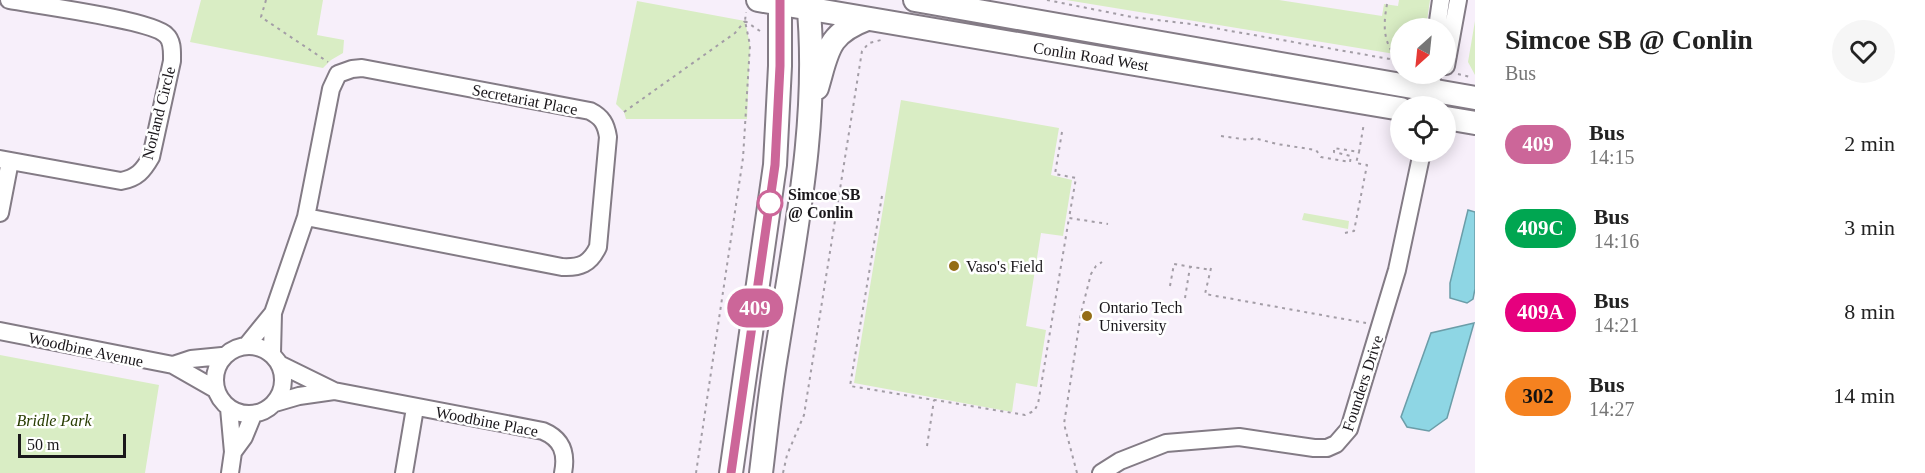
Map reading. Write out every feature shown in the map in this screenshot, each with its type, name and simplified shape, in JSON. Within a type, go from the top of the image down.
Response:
[{"type":"street","name":"Norland Circle","points":[[5,160],[121,182],[133,179],[143,170],[151,157],[172,48],[169,36],[147,25],[9,0]]},
{"type":"street","name":"Conlin Road West","points":[[758,0],[808,4],[867,19],[1390,107]]},
{"type":"street","name":"Conlin Road West","points":[[915,0],[1434,86],[1475,98]]},
{"type":"street","points":[[1438,18],[1441,0]]},
{"type":"street","points":[[1455,18],[1458,0]]},
{"type":"street","points":[[731,473],[775,165],[780,66],[780,2]]},
{"type":"street","points":[[761,473],[776,353],[794,249],[811,108],[808,4]]},
{"type":"street","points":[[811,108],[828,51],[836,36],[848,26],[867,19]]},
{"type":"street","name":"Secretariat Place","points":[[247,345],[273,313],[306,217],[331,89],[338,74],[362,68],[590,111],[599,116],[606,125],[608,137],[598,247],[593,257],[580,266],[562,267],[306,217]]},
{"type":"street","points":[[1456,120],[1475,123]]},
{"type":"street","points":[[0,213],[5,160]]},
{"type":"street","name":"Founders Drive","points":[[1101,473],[1120,461],[1166,443],[1239,437],[1326,448],[1336,444],[1344,437],[1349,429],[1397,270],[1420,162]]},
{"type":"street","name":"Secretariat Place","points":[[273,313],[277,359]]},
{"type":"street","name":"Woodbine Avenue","points":[[0,331],[173,365],[215,389]]},
{"type":"street","points":[[230,473],[233,452],[229,408],[215,389],[215,375],[222,356],[236,348],[254,346],[277,359],[283,381],[275,403],[253,415],[244,438],[233,452]]},
{"type":"street","name":"Woodbine Avenue","points":[[173,365],[191,358],[222,356]]},
{"type":"street","name":"Woodbine Place","points":[[277,359],[334,391],[543,431],[560,441],[564,453],[563,473]]},
{"type":"street","name":"Woodbine Place","points":[[275,403],[299,396],[334,391]]},
{"type":"street","points":[[229,408],[253,415]]},
{"type":"street","name":"Woodbine Place","points":[[404,473],[415,408]]},
{"type":"path","points":[[266,0],[261,17],[330,63]]},
{"type":"path","points":[[1047,0],[1132,17],[1191,24],[1390,58]]},
{"type":"path","points":[[1387,4],[1385,30],[1390,49]]},
{"type":"path","points":[[624,112],[735,33],[745,21],[750,45],[744,158],[696,473]]},
{"type":"path","points":[[783,473],[786,454],[804,415],[862,51],[869,43],[887,40]]},
{"type":"path","points":[[1354,170],[1365,120]]},
{"type":"path","points":[[882,196],[850,387],[1025,415],[1034,411],[1038,404],[1076,178],[1055,174],[1062,132]]},
{"type":"path","points":[[1221,136],[1249,140],[1254,138],[1316,150],[1321,157],[1367,165],[1354,231],[1345,233]]},
{"type":"path","points":[[1350,162],[1351,156],[1334,152],[1334,148],[1359,152]]},
{"type":"path","points":[[1069,218],[1108,224]]},
{"type":"path","points":[[1077,473],[1064,424],[1081,313],[1091,274],[1102,262]]},
{"type":"path","points":[[1170,286],[1174,264],[1211,269],[1205,294],[1366,323]]},
{"type":"path","points":[[1185,298],[1190,267]]},
{"type":"path","points":[[927,446],[934,400]]},
{"type":"green space","points":[[201,0],[323,0],[317,35],[344,40],[343,53],[323,68],[190,42]]},
{"type":"green space","points":[[1066,0],[1279,0],[1382,16],[1384,4],[1398,6],[1399,0],[1430,0],[1427,18],[1390,18],[1390,53]]},
{"type":"green space","points":[[637,1],[745,21],[750,45],[747,119],[626,119],[624,112],[616,104]]},
{"type":"green space","points":[[1475,21],[1475,75],[1468,62]]},
{"type":"green space","name":"Vaso's Field","points":[[901,100],[1059,128],[1051,175],[1072,180],[1063,236],[1041,233],[1026,326],[1046,330],[1037,387],[1016,383],[1012,412],[854,383]]},
{"type":"green space","points":[[1304,213],[1349,221],[1348,229],[1302,220]]},
{"type":"green space","name":"Bridle Park","points":[[0,355],[159,385],[145,473],[0,473]]},
{"type":"water","points":[[1468,210],[1475,212],[1475,289],[1473,299],[1467,303],[1450,298],[1450,283]]},
{"type":"water","points":[[1474,323],[1447,418],[1429,431],[1407,427],[1401,417],[1431,333]]},
{"type":"bus line","name":"409","points":[[731,473],[775,165],[780,66],[780,0]]},
{"type":"place","name":"Simcoe SB @ Conlin","points":[[770,203]]},
{"type":"place","name":"Vaso's Field","points":[[954,266]]},
{"type":"place","name":"Ontario Tech University","points":[[1087,316]]}]
